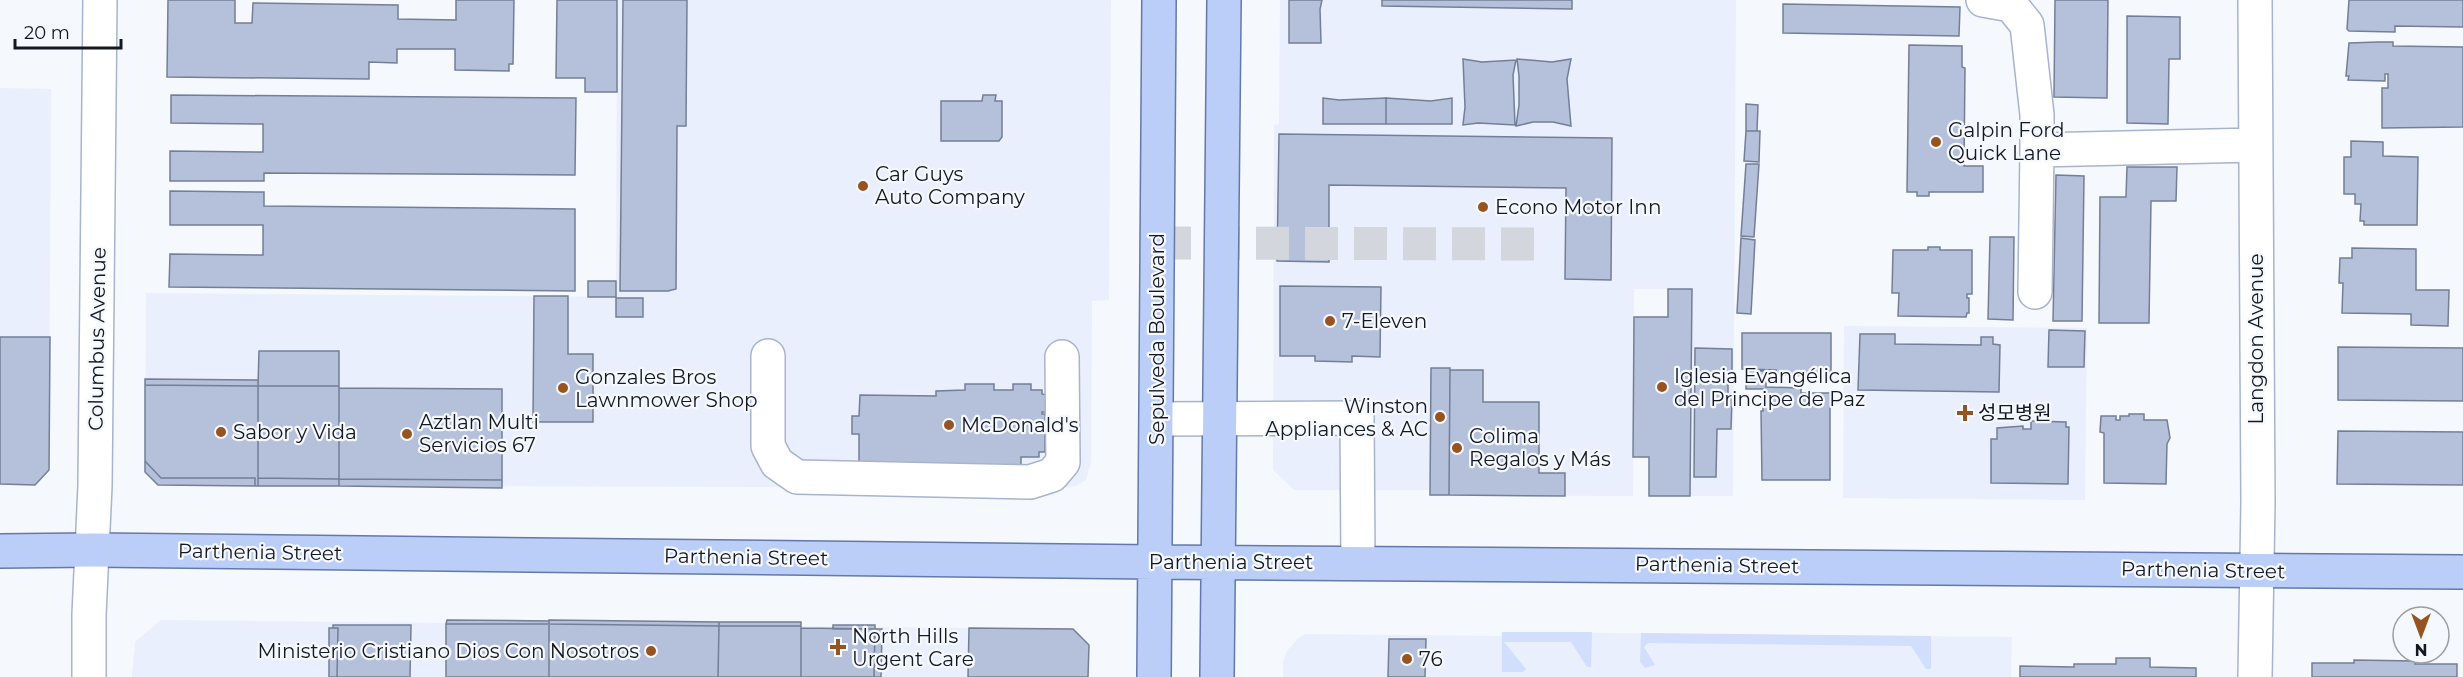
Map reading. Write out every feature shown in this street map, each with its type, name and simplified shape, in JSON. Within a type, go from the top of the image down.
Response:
[{"type":"main road","name":"Sepulveda Boulevard","points":[[1154,677],[1159,0]]},
{"type":"main road","points":[[1217,677],[1224,0]]},
{"type":"main road","name":"Parthenia Street","points":[[0,551],[2463,572]]},
{"type":"street","name":"Columbus Avenue","points":[[88,677],[93,550],[100,0]]},
{"type":"street","points":[[1983,0],[2011,5],[2027,25],[2037,115],[2035,292]]},
{"type":"street","name":"Langdon Avenue","points":[[2254,0],[2257,571],[2255,677]]},
{"type":"street","points":[[2037,150],[2255,145]]},
{"type":"street","points":[[768,356],[768,446],[777,463],[796,477],[1030,482],[1052,475],[1063,462],[1062,357]]},
{"type":"street","points":[[1156,419],[1357,418],[1358,563]]},
{"type":"shaded area","points":[[617,0],[1111,0],[1109,300],[1092,301],[1091,463],[1086,480],[1076,486],[1063,488],[158,485],[145,472],[146,293],[616,297]]},
{"type":"shaded area","points":[[1280,0],[1736,0],[1733,496],[1690,496],[1691,289],[1634,289],[1633,496],[1430,495],[1430,490],[1294,490],[1273,470],[1274,125],[1279,124]]},
{"type":"shaded area","points":[[0,88],[51,89],[49,470],[35,485],[0,484]]},
{"type":"shaded area","name":"성모병원","points":[[1844,326],[2087,328],[2085,500],[1843,498]]},
{"type":"shaded area","points":[[161,620],[1073,629],[1089,645],[1088,677],[132,677],[135,642]]},
{"type":"shaded area","points":[[1502,632],[2012,637],[2011,677],[1283,677],[1283,662],[1287,651],[1298,638],[1305,634],[1501,636]]},
{"type":"shaded area","points":[[1502,632],[1592,632],[1591,667],[1587,667],[1571,642],[1504,642],[1526,669],[1523,672],[1502,672]]},
{"type":"shaded area","points":[[1641,633],[1931,636],[1931,669],[1926,669],[1911,646],[1648,643],[1644,647],[1655,665],[1645,668],[1640,662]]},
{"type":"building","points":[[168,0],[235,0],[235,23],[252,23],[253,3],[398,5],[398,19],[456,20],[456,0],[514,0],[513,64],[509,64],[509,71],[455,70],[455,49],[397,49],[397,63],[369,62],[369,79],[167,77]]},
{"type":"building","points":[[557,0],[617,0],[617,92],[585,92],[585,78],[556,78]]},
{"type":"building","points":[[623,0],[687,0],[686,126],[677,126],[676,289],[668,291],[620,291]]},
{"type":"building","points":[[1289,0],[1322,0],[1321,43],[1289,43]]},
{"type":"building","points":[[1382,0],[1572,0],[1572,9],[1382,6]]},
{"type":"building","points":[[2055,0],[2108,0],[2107,98],[2054,97]]},
{"type":"building","points":[[2349,0],[2463,0],[2463,27],[2395,26],[2395,32],[2349,31],[2347,29]]},
{"type":"building","points":[[1783,4],[1960,7],[1959,36],[1783,33]]},
{"type":"building","points":[[2127,16],[2180,17],[2180,59],[2169,59],[2168,124],[2127,123]]},
{"type":"building","points":[[2393,42],[2393,46],[2463,47],[2463,127],[2382,128],[2382,88],[2388,88],[2388,74],[2385,74],[2385,81],[2348,80],[2349,76],[2346,76],[2349,43]]},
{"type":"building","name":"Galpin Ford Quick Lane","points":[[1909,45],[1962,46],[1962,67],[1965,68],[1964,166],[1983,166],[1983,192],[1929,192],[1929,196],[1917,196],[1917,192],[1907,192]]},
{"type":"building","points":[[1463,59],[1482,62],[1516,60],[1513,75],[1515,125],[1478,123],[1463,125],[1465,107]]},
{"type":"building","points":[[1517,59],[1552,62],[1571,59],[1567,79],[1571,126],[1553,122],[1533,122],[1516,126],[1519,105]]},
{"type":"building","points":[[171,95],[576,98],[575,175],[264,173],[264,181],[170,181],[170,151],[263,152],[263,124],[171,123]]},
{"type":"building","points":[[983,95],[996,95],[995,101],[1002,101],[1002,137],[999,141],[941,141],[941,101],[982,101]]},
{"type":"building","points":[[1323,98],[1339,100],[1386,98],[1386,124],[1323,124]]},
{"type":"building","points":[[1386,98],[1431,101],[1452,98],[1452,124],[1386,124]]},
{"type":"building","points":[[1746,104],[1758,105],[1757,131],[1746,131]]},
{"type":"building","points":[[1746,131],[1760,131],[1759,162],[1744,161]]},
{"type":"building","points":[[1279,134],[1612,138],[1611,280],[1565,279],[1566,188],[1329,185],[1329,262],[1277,261]]},
{"type":"building","points":[[2351,141],[2383,142],[2383,156],[2418,157],[2417,225],[2364,225],[2364,221],[2360,221],[2361,204],[2355,204],[2355,194],[2344,194],[2344,157],[2351,157]]},
{"type":"building","points":[[1746,164],[1759,164],[1754,237],[1741,236]]},
{"type":"building","points":[[2127,167],[2177,167],[2176,201],[2151,201],[2149,323],[2099,323],[2100,197],[2126,197]]},
{"type":"building","points":[[2056,175],[2084,176],[2082,321],[2053,321]]},
{"type":"building","points":[[170,191],[264,192],[264,206],[575,209],[575,291],[169,287],[170,254],[263,255],[263,225],[170,225]]},
{"type":"building","points":[[1990,237],[2014,237],[2013,320],[1988,319]]},
{"type":"building","points":[[1741,238],[1755,240],[1751,314],[1737,313]]},
{"type":"building","points":[[1928,247],[1940,247],[1940,250],[1972,250],[1972,294],[1967,294],[1969,313],[1966,317],[1898,316],[1899,293],[1892,293],[1893,250],[1928,250]]},
{"type":"building","points":[[2352,248],[2416,249],[2416,290],[2449,290],[2448,326],[2411,325],[2411,314],[2342,313],[2343,283],[2339,283],[2340,258],[2352,258]]},
{"type":"building","points":[[588,281],[616,281],[616,297],[588,297]]},
{"type":"building","name":"7-Eleven","points":[[1280,286],[1381,287],[1380,357],[1352,356],[1352,362],[1315,361],[1315,356],[1280,356]]},
{"type":"building","name":"Iglesia Evangélica del Principe de Paz","points":[[1668,289],[1692,289],[1690,496],[1649,496],[1649,457],[1633,457],[1634,317],[1668,317]]},
{"type":"building","name":"Gonzales Bros Lawnmower Shop","points":[[534,296],[568,296],[568,354],[593,354],[593,422],[533,422]]},
{"type":"building","points":[[616,298],[643,298],[643,317],[616,317]]},
{"type":"building","points":[[2049,330],[2085,331],[2084,367],[2048,367]]},
{"type":"building","points":[[1742,333],[1831,333],[1831,376],[1776,375],[1776,370],[1742,369]]},
{"type":"building","points":[[1860,334],[1895,334],[1895,344],[1981,345],[1981,337],[1993,337],[1993,344],[2000,345],[1999,392],[1858,390]]},
{"type":"building","points":[[0,337],[50,337],[49,470],[35,485],[0,484]]},
{"type":"building","points":[[2338,347],[2463,348],[2463,401],[2338,400]]},
{"type":"building","points":[[1695,348],[1732,349],[1732,372],[1728,372],[1728,398],[1732,398],[1731,429],[1717,429],[1716,477],[1694,477]]},
{"type":"building","points":[[259,351],[339,351],[339,386],[258,386]]},
{"type":"building","points":[[1431,368],[1450,368],[1449,495],[1430,495]]},
{"type":"building","points":[[1450,370],[1483,370],[1483,402],[1539,402],[1539,473],[1565,473],[1565,496],[1449,495]]},
{"type":"building","points":[[1746,371],[1766,371],[1766,387],[1801,388],[1801,393],[1830,393],[1830,480],[1762,480],[1763,389],[1746,389]]},
{"type":"building","points":[[145,379],[258,380],[258,386],[145,385]]},
{"type":"building","name":"McDonald's","points":[[965,384],[994,384],[994,390],[1013,390],[1013,384],[1031,384],[1031,390],[1042,390],[1042,394],[1047,395],[1047,412],[1042,412],[1045,414],[1045,452],[1039,452],[1039,457],[1021,457],[1021,469],[859,468],[859,434],[852,434],[852,416],[859,416],[860,395],[936,396],[936,391],[965,390]]},
{"type":"building","points":[[145,385],[258,386],[258,486],[255,486],[255,478],[161,478],[145,461]]},
{"type":"building","points":[[258,386],[339,386],[339,479],[258,478]]},
{"type":"building","points":[[339,388],[502,389],[502,480],[339,479]]},
{"type":"building","points":[[2129,414],[2144,414],[2144,420],[2167,420],[2170,438],[2167,444],[2166,484],[2104,483],[2104,433],[2100,432],[2101,416],[2116,416],[2116,420],[2120,420],[2120,416],[2129,416]]},
{"type":"building","points":[[2031,421],[2066,422],[2066,427],[2069,427],[2068,484],[1991,483],[1991,439],[1997,439],[1997,428],[2023,426],[2023,429],[2031,429]]},
{"type":"building","points":[[2338,431],[2463,432],[2463,485],[2337,484]]},
{"type":"building","points":[[145,461],[161,478],[255,478],[255,486],[158,485],[145,472]]},
{"type":"building","points":[[258,478],[339,479],[339,486],[258,486]]},
{"type":"building","points":[[339,479],[502,480],[502,488],[339,486]]},
{"type":"building","points":[[447,620],[549,621],[549,624],[446,624]]},
{"type":"building","points":[[549,620],[719,622],[719,626],[549,624]]},
{"type":"building","points":[[719,622],[801,622],[801,626],[719,626]]},
{"type":"building","points":[[446,624],[549,624],[549,677],[446,677]]},
{"type":"building","points":[[549,624],[719,626],[718,677],[549,677]]},
{"type":"building","points":[[333,625],[411,625],[410,677],[337,677],[338,628],[333,628]]},
{"type":"building","points":[[833,625],[875,625],[875,629],[833,629]]},
{"type":"building","points":[[719,626],[801,626],[801,677],[718,677]]},
{"type":"building","points":[[329,628],[338,628],[337,677],[329,677]]},
{"type":"building","name":"North Hills Urgent Care","points":[[801,628],[875,629],[874,677],[801,677]]},
{"type":"building","points":[[969,628],[1073,629],[1089,645],[1088,677],[968,677]]},
{"type":"building","points":[[875,629],[882,629],[881,677],[874,677]]},
{"type":"building","points":[[1389,639],[1426,639],[1425,677],[1388,677]]},
{"type":"building","points":[[2116,658],[2150,658],[2150,667],[2196,668],[2196,677],[2020,677],[2020,666],[2074,667],[2074,664],[2116,664]]},
{"type":"building","points":[[2354,660],[2391,661],[2391,665],[2457,664],[2457,677],[2312,677],[2312,663],[2354,663]]},
{"type":"tunnel","points":[[1158,243],[1534,244]]},
{"type":"place","name":"Galpin Ford Quick Lane","points":[[1936,142]]},
{"type":"place","name":"Car Guys Auto Company","points":[[863,186]]},
{"type":"place","name":"Econo Motor Inn","points":[[1483,207]]},
{"type":"place","name":"7-Eleven","points":[[1330,321]]},
{"type":"place","name":"Iglesia Evangélica del Principe de Paz","points":[[1662,387]]},
{"type":"place","name":"Gonzales Bros Lawnmower Shop","points":[[563,388]]},
{"type":"place","name":"성모병원","points":[[1965,413]]},
{"type":"place","name":"Winston Appliances & AC","points":[[1440,417]]},
{"type":"place","name":"McDonald's","points":[[949,425]]},
{"type":"place","name":"Sabor y Vida","points":[[221,432]]},
{"type":"place","name":"Aztlan Multi Servicios 67","points":[[407,434]]},
{"type":"place","name":"Colima Regalos y Más","points":[[1457,448]]},
{"type":"place","name":"North Hills Urgent Care","points":[[838,647]]},
{"type":"place","name":"Ministerio Cristiano Dios Con Nosotros","points":[[651,651]]},
{"type":"place","name":"76","points":[[1407,659]]}]
